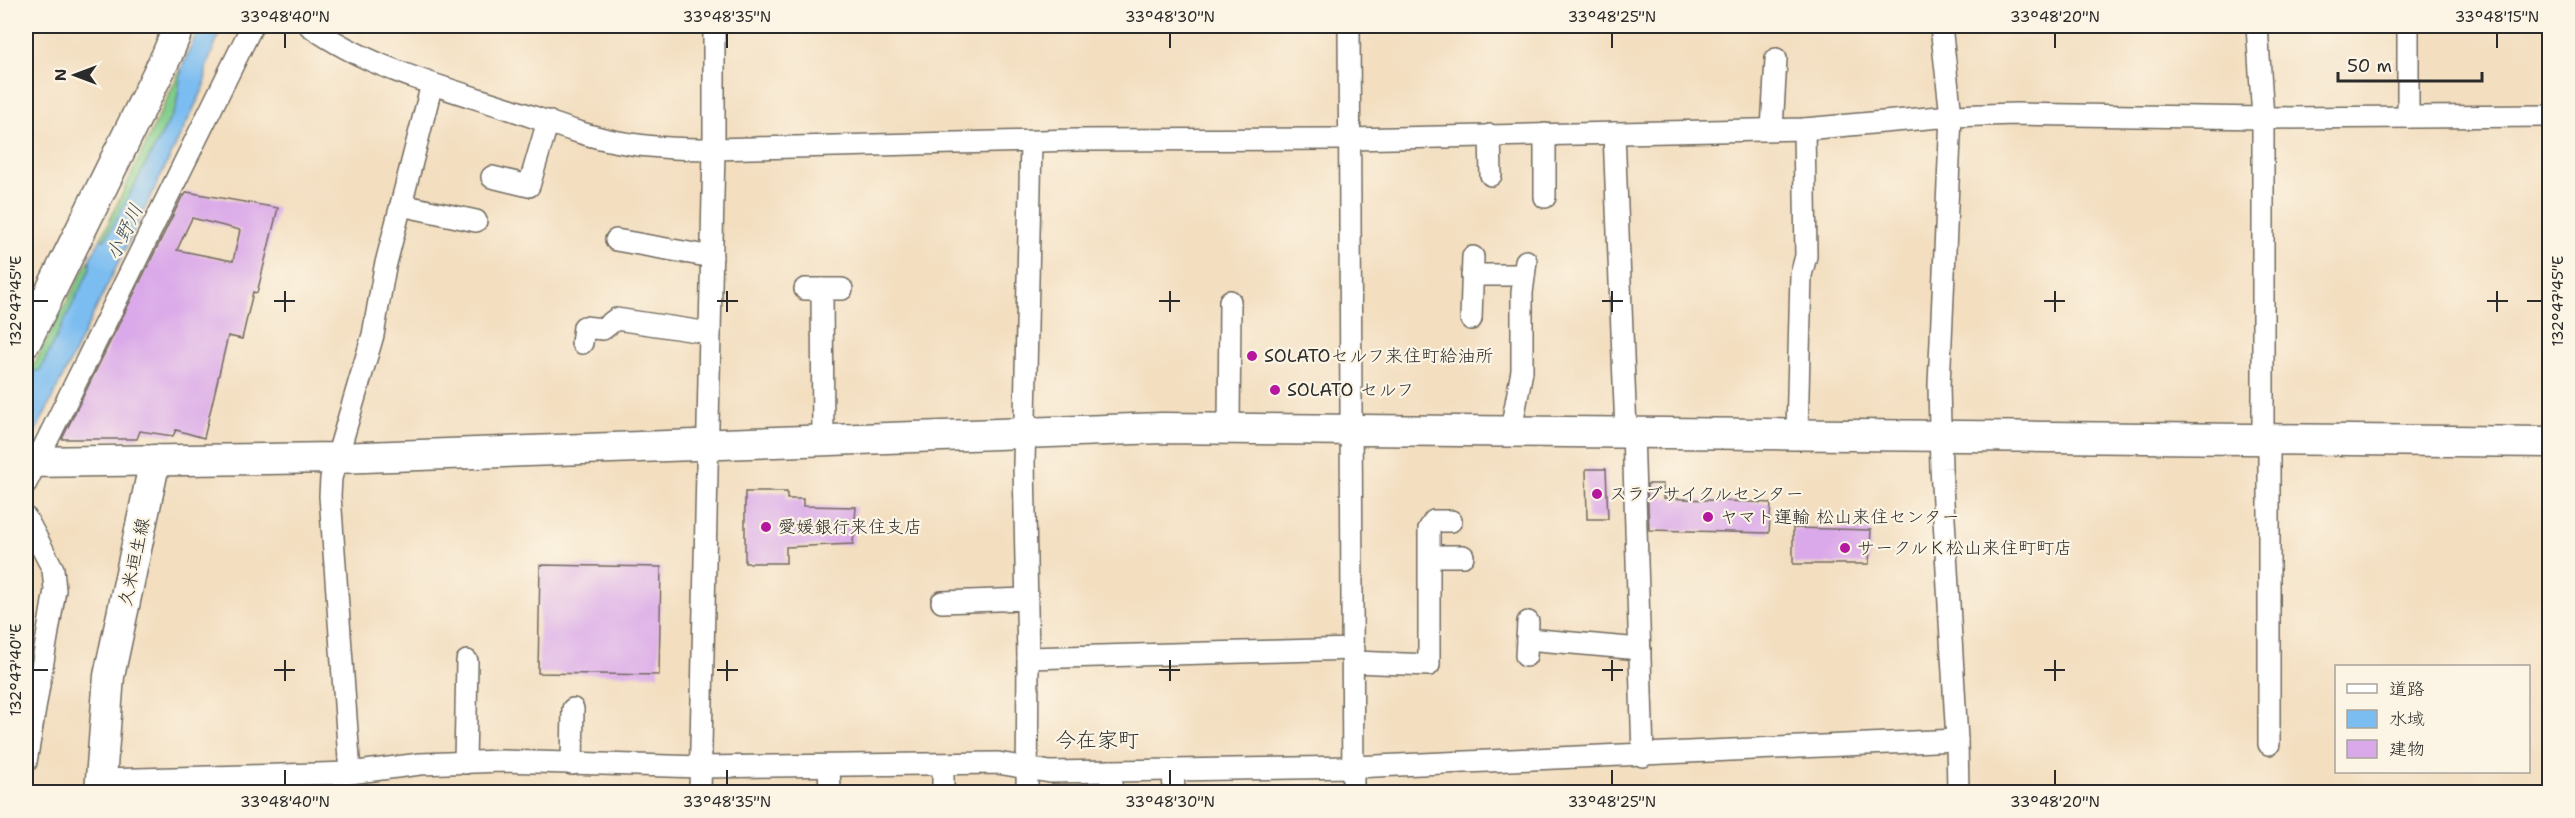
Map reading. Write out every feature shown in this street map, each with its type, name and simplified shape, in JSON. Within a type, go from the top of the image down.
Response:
[{"type":"street","points":[[26,342],[167,55],[179,26]]},
{"type":"street","points":[[29,467],[252,26]]},
{"type":"street","points":[[310,26],[351,51],[387,68],[432,84],[617,142],[656,148],[1348,139],[1804,129],[1951,116],[2016,114],[2263,118],[2550,116]]},
{"type":"street","points":[[700,792],[714,149],[714,26]]},
{"type":"street","points":[[1349,26],[1353,792]]},
{"type":"street","points":[[1941,26],[1951,116],[1939,385],[1940,435],[1958,792]]},
{"type":"street","points":[[2257,26],[2263,118],[2270,744]]},
{"type":"street","points":[[2408,26],[2408,117]]},
{"type":"street","points":[[1772,129],[1776,59]]},
{"type":"street","points":[[350,773],[330,496],[331,478],[373,335],[385,267],[432,84]]},
{"type":"street","points":[[492,177],[529,186],[548,121]]},
{"type":"street","points":[[1797,433],[1801,275],[1806,256],[1804,129]]},
{"type":"street","points":[[1614,133],[1640,650],[1643,756]]},
{"type":"street","points":[[1545,134],[1545,197]]},
{"type":"street","points":[[1490,135],[1491,174]]},
{"type":"street","points":[[1027,792],[1028,658],[1024,464],[1031,142]]},
{"type":"street","points":[[401,205],[476,221]]},
{"type":"street","points":[[616,240],[712,257]]},
{"type":"street","points":[[1471,319],[1472,266],[1525,268],[1522,293],[1522,371],[1511,430]]},
{"type":"street","points":[[823,289],[823,441]]},
{"type":"street","points":[[1229,428],[1230,301]]},
{"type":"street","points":[[582,343],[584,327],[603,329],[616,319],[710,333]]},
{"type":"street","points":[[29,467],[155,460],[337,458],[1026,433],[1229,428],[2550,442]]},
{"type":"street","name":"久米垣生線","points":[[101,786],[109,676],[155,460]]},
{"type":"street","points":[[26,518],[53,569],[55,590],[26,762]]},
{"type":"street","points":[[1028,658],[1354,656],[1429,665],[1429,529],[1434,521],[1451,521]]},
{"type":"street","points":[[1430,556],[1463,556]]},
{"type":"street","points":[[942,602],[1027,599]]},
{"type":"street","points":[[1527,639],[1640,650]]},
{"type":"street","points":[[465,763],[467,661]]},
{"type":"street","points":[[572,764],[573,709]]},
{"type":"street","points":[[101,786],[350,773],[420,764],[701,767],[998,763],[1050,772],[1354,767],[1643,756],[1957,740]]},
{"type":"street","points":[[943,792],[944,765]]},
{"type":"street","points":[[829,766],[830,792]]},
{"type":"street","points":[[1173,770],[1174,792]]},
{"type":"street","points":[[1111,771],[1111,792]]},
{"type":"green space","points":[[182,67],[176,108],[105,241],[101,239]]},
{"type":"green space","points":[[90,258],[90,269],[40,371],[30,372]]},
{"type":"water","name":"小野川","points":[[200,26],[222,26],[206,68],[205,85],[26,452],[26,382],[30,372],[40,370],[90,269],[90,258],[101,239],[105,240],[176,108],[182,67]]},
{"type":"building","points":[[187,192],[278,208],[257,293],[253,292],[242,339],[228,336],[204,438],[176,430],[173,436],[140,431],[137,439],[62,439],[183,195]],"holes":[[[192,218],[240,230],[233,261],[177,250]]]},
{"type":"building","name":"スラブサイクルセンター","points":[[1586,469],[1606,469],[1608,519],[1587,519]]},
{"type":"building","name":"ヤマト運輸 松山来住センター","points":[[1647,484],[1663,484],[1663,498],[1771,503],[1769,533],[1649,530]]},
{"type":"building","points":[[745,492],[787,492],[787,499],[803,499],[803,506],[856,507],[853,544],[786,547],[786,563],[745,563]]},
{"type":"building","points":[[1793,528],[1871,530],[1869,564],[1793,564]]},
{"type":"building","points":[[540,565],[661,567],[659,675],[538,673]]},
{"type":"place","name":"SOLATOセルフ来住町給油所","points":[[1252,356]]},
{"type":"place","name":"SOLATO セルフ","points":[[1275,390]]},
{"type":"place","name":"スラブサイクルセンター","points":[[1597,494]]},
{"type":"place","name":"ヤマト運輸 松山来住センター","points":[[1708,517]]},
{"type":"place","name":"愛媛銀行来住支店","points":[[766,527]]},
{"type":"place","name":"サークルＫ松山来住町町店","points":[[1845,548]]},
{"type":"district","name":"今在家町","points":[[1097,740]]}]
